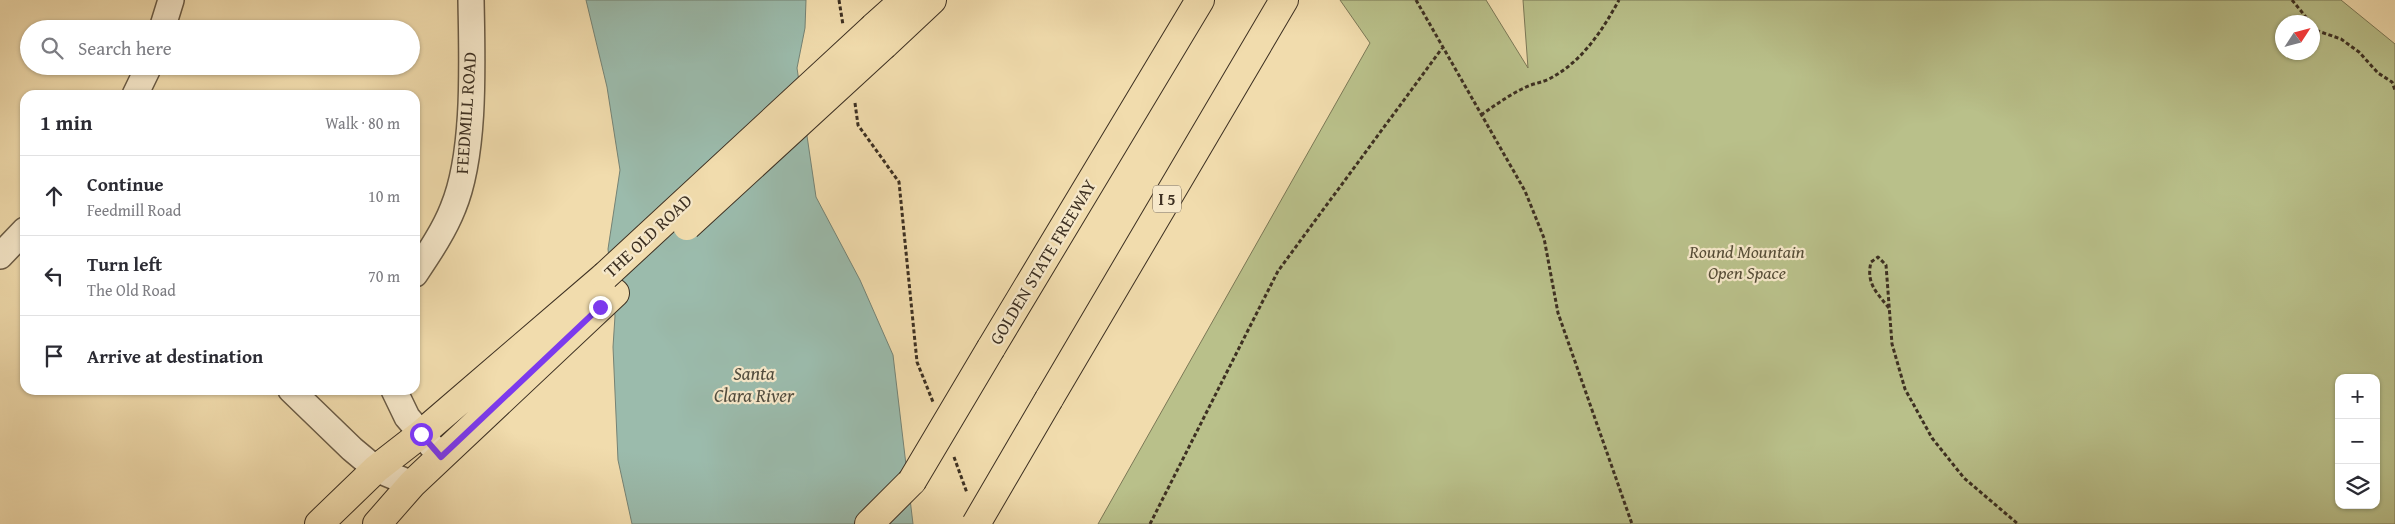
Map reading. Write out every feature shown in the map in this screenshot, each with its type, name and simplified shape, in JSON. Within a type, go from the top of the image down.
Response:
[{"type":"main road","name":"THE OLD ROAD","points":[[879,36],[904,0]]},
{"type":"main road","name":"THE OLD ROAD","points":[[377,524],[412,484],[441,457],[610,285],[879,36],[932,0]]},
{"type":"main road","name":"GOLDEN STATE FREEWAY","points":[[888,524],[991,348],[1200,0]]},
{"type":"main road","name":"I 5","points":[[976,524],[1284,0]]},
{"type":"main road","name":"THE OLD ROAD","points":[[319,524],[376,469],[610,285]]},
{"type":"main road","points":[[869,524],[912,481]]},
{"type":"street","points":[[165,20],[171,0]]},
{"type":"street","name":"FEEDMILL ROAD","points":[[420,265],[453,208],[463,174],[472,66],[472,0]]},
{"type":"street","points":[[137,90],[145,75]]},
{"type":"street","points":[[0,256],[20,235]]},
{"type":"street","points":[[296,395],[352,449],[376,469],[412,484]]},
{"type":"street","points":[[396,395],[407,417],[441,457]]},
{"type":"path","points":[[839,0],[844,29]]},
{"type":"path","points":[[1416,0],[1525,191],[1544,238],[1558,313],[1632,524]]},
{"type":"path","points":[[1481,115],[1513,94],[1548,80],[1565,68],[1583,53],[1601,33],[1619,0]]},
{"type":"path","points":[[2292,0],[2304,15]]},
{"type":"path","points":[[2320,32],[2341,39],[2359,52],[2378,73],[2392,82],[2395,90]]},
{"type":"path","points":[[1150,524],[1278,271],[1443,47]]},
{"type":"path","points":[[854,96],[858,125],[899,182],[917,362],[934,407]]},
{"type":"path","points":[[1889,308],[1875,290],[1868,275],[1871,262],[1878,257],[1886,265],[1892,344],[1904,389],[1932,438],[1964,478],[2018,524]]},
{"type":"path","points":[[952,452],[969,497]]},
{"type":"green space","name":"Round Mountain Open Space","points":[[1340,0],[1486,0],[1528,68],[1523,0],[2341,0],[2395,44],[2395,524],[1098,524],[1370,43]]},
{"type":"water","name":"Santa Clara River","points":[[586,0],[806,0],[805,28],[797,68],[816,197],[860,280],[893,355],[913,524],[632,524],[618,460],[613,347],[615,316],[608,249],[620,170],[607,87]]},
{"type":"route","points":[[421,434],[441,457],[600,307]]}]
